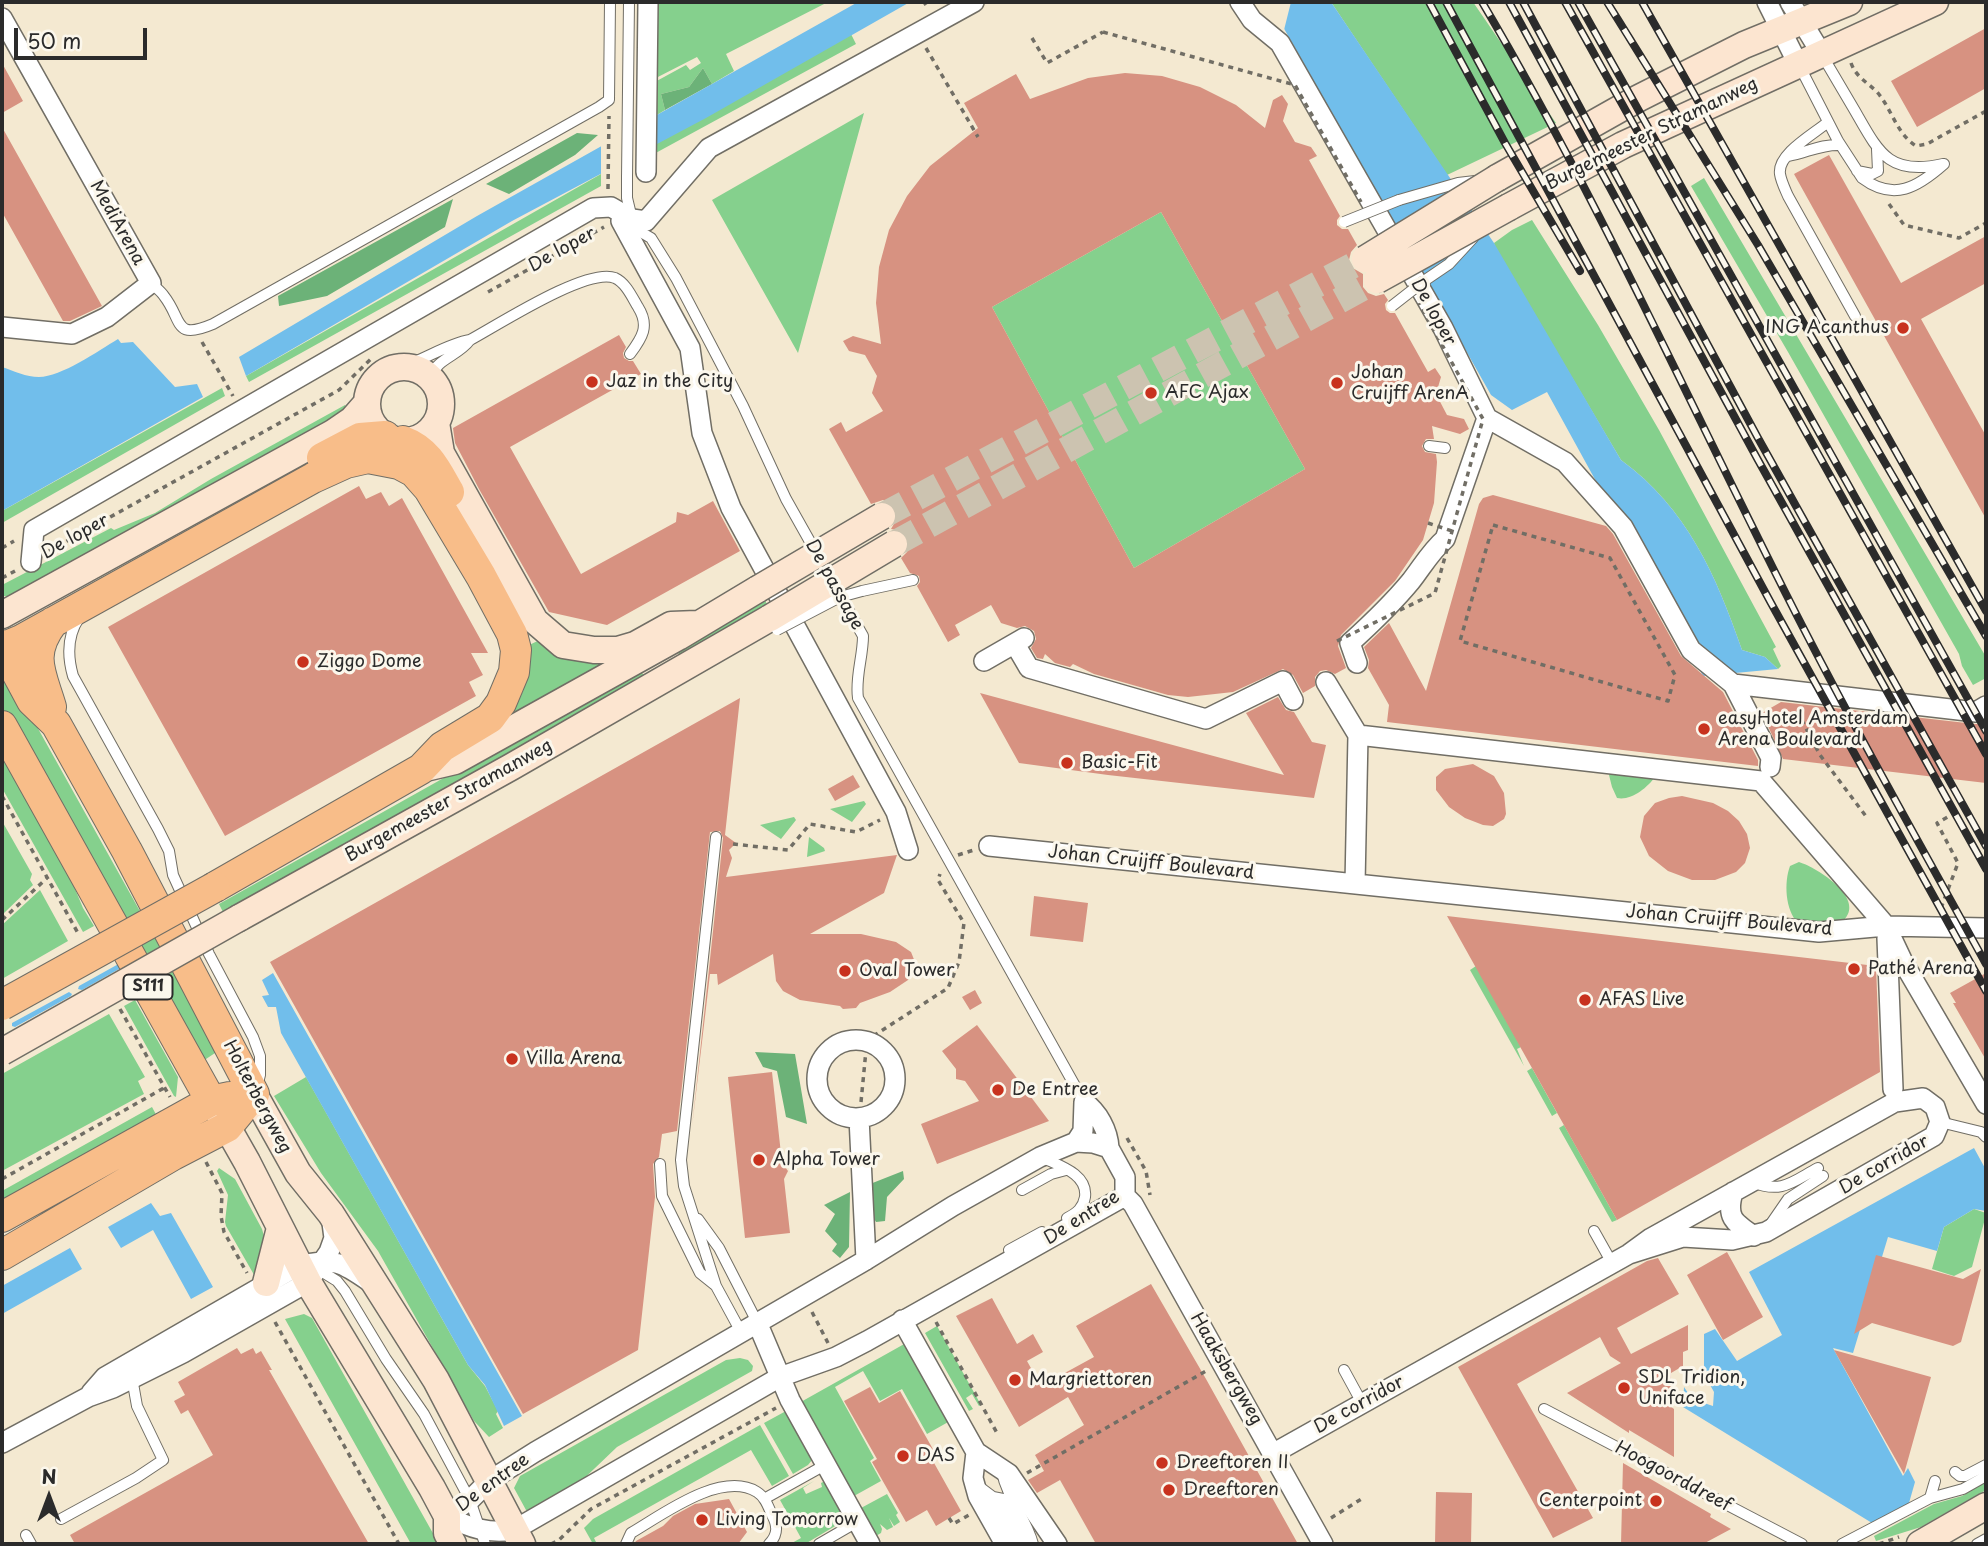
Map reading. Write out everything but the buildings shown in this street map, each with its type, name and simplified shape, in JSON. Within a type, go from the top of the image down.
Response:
[{"type":"main road","name":"Burgemeester Stramanweg","points":[[1849,2],[1791,17],[1744,45],[1639,98],[1497,178],[1371,270],[1509,207],[1623,145],[1935,2]]},
{"type":"main road","points":[[2,615],[333,433],[352,420],[366,404],[371,385],[377,377],[404,366],[430,377],[440,394],[441,404],[436,423],[422,436],[360,438],[295,473],[259,508]]},
{"type":"main road","points":[[366,404],[371,423],[394,439],[412,444],[429,458],[442,482]]},
{"type":"main road","name":"Burgemeester Stramanweg","points":[[436,423],[442,482],[481,576],[524,628],[563,645],[594,650],[618,650],[635,645],[671,625],[697,624]]},
{"type":"main road","name":"Burgemeester Stramanweg","points":[[2,647],[53,622],[313,478],[346,463],[368,458],[399,464],[442,482],[524,628],[516,650],[514,672],[501,703],[490,718],[442,747],[421,769],[2,1005]]},
{"type":"main road","name":"Burgemeester Stramanweg","points":[[421,769],[455,761],[678,637],[882,516]]},
{"type":"main road","name":"Burgemeester Stramanweg","points":[[2,1052],[732,640],[774,624],[894,544]]},
{"type":"main road","points":[[53,622],[40,644],[38,670],[56,724]]},
{"type":"main road","name":"Holterbergweg","points":[[2,647],[32,701],[56,724],[127,851],[298,1173],[331,1214],[436,1380],[518,1537]]},
{"type":"main road","name":"S111","points":[[2,726],[227,1127],[280,1228],[312,1269],[447,1516],[447,1534],[453,1544]]},
{"type":"main road","points":[[2,1217],[212,1101],[254,1094]]},
{"type":"main road","points":[[2,1255],[173,1155],[227,1127],[254,1094]]},
{"type":"main road","points":[[263,1293],[280,1228]]},
{"type":"main road","points":[[1920,1544],[1986,1506]]},
{"type":"street","points":[[646,167],[648,2]]},
{"type":"street","points":[[908,850],[896,812],[731,508],[702,433],[690,348],[626,220],[646,221],[709,148],[974,2]]},
{"type":"street","name":"De loper","points":[[1240,2],[1252,20],[1280,43],[1443,328],[1487,418]]},
{"type":"street","points":[[1767,2],[1791,17],[1820,53]]},
{"type":"street","name":"MediArena","points":[[2,19],[152,284],[107,317],[72,334],[2,327]]},
{"type":"street","name":"De loper","points":[[31,562],[34,530],[593,208],[611,207],[626,220]]},
{"type":"street","points":[[1357,663],[1350,643],[1410,582],[1434,548],[1445,539],[1487,418],[1565,462],[1623,527],[1691,650],[1733,684],[1771,758],[1770,767]]},
{"type":"street","points":[[984,661],[1019,641],[1029,668],[1206,719],[1283,681],[1293,700]]},
{"type":"street","points":[[1326,682],[1358,735],[1355,884]]},
{"type":"street","points":[[1733,684],[1976,712],[1986,706]]},
{"type":"street","points":[[1358,735],[1761,781],[1886,926],[1903,962],[1986,1104]]},
{"type":"street","name":"Johan Cruijff Boulevard","points":[[989,846],[1819,932],[1886,926],[1986,928]]},
{"type":"street","points":[[1886,926],[1894,1089]]},
{"type":"street","points":[[867,1040],[884,1050],[893,1063],[896,1079],[892,1097],[881,1110],[871,1116],[859,1118],[844,1116],[828,1107],[816,1076],[819,1063],[832,1047],[844,1041],[867,1040]]},
{"type":"street","name":"De corridor","points":[[1274,1453],[1895,1102],[1923,1098],[1935,1107],[1940,1122],[1934,1136],[1760,1234],[1732,1240],[1683,1237],[1621,1259]]},
{"type":"street","points":[[1084,1102],[1083,1131],[1076,1142],[1109,1148]]},
{"type":"street","name":"De passage","points":[[1084,1102],[1093,1109],[1109,1136],[1109,1148]]},
{"type":"street","points":[[859,1118],[866,1261]]},
{"type":"street","name":"De entree","points":[[1076,1142],[1040,1157],[953,1206],[866,1261],[803,1295],[489,1481],[470,1500],[447,1516],[482,1537],[497,1532],[518,1537],[780,1377],[839,1355],[1125,1196],[1125,1177],[1109,1148]]},
{"type":"street","points":[[1733,1192],[1729,1208],[1732,1218],[1760,1234]]},
{"type":"street","name":"Haaksbergweg","points":[[1125,1196],[1133,1204],[1223,1362],[1323,1544]]},
{"type":"street","points":[[312,1269],[334,1238],[331,1214]]},
{"type":"street","points":[[88,1397],[105,1377],[312,1269],[345,1264],[379,1288]]},
{"type":"street","points":[[2,1443],[88,1397],[183,1353],[263,1293]]},
{"type":"street","points":[[902,1320],[976,1452],[1002,1469],[1014,1481],[1057,1544]]},
{"type":"street","points":[[749,1327],[780,1377],[825,1465],[870,1544]]},
{"type":"street","points":[[976,1452],[974,1478],[978,1496],[1004,1544]]},
{"type":"lane","points":[[152,284],[164,296],[176,320],[186,330],[196,331],[213,324],[609,100],[610,2]]},
{"type":"lane","points":[[626,220],[629,2]]},
{"type":"lane","points":[[1820,53],[1877,149],[1900,164],[1911,167],[1923,169],[1944,164],[1929,177],[1905,190],[1888,190],[1868,182],[1857,171],[1828,122],[1820,53]]},
{"type":"lane","points":[[1828,122],[1797,144],[1784,160],[1780,170],[1788,196],[1856,316]]},
{"type":"lane","points":[[1788,156],[1828,144],[1840,145]]},
{"type":"lane","points":[[1857,171],[1872,174],[1878,171],[1877,149]]},
{"type":"lane","points":[[1344,222],[1422,193],[1458,183],[1497,178]]},
{"type":"lane","points":[[1392,306],[1450,264],[1468,242],[1509,207]]},
{"type":"lane","name":"De passage","points":[[626,220],[651,238],[676,278],[743,406],[786,499],[863,636],[856,685],[858,698],[1084,1102]]},
{"type":"lane","points":[[404,366],[458,342],[470,340],[554,293],[603,276],[622,282],[644,316],[644,334],[630,355]]},
{"type":"lane","points":[[430,377],[438,364],[463,350],[470,340]]},
{"type":"lane","points":[[1429,446],[1445,448]]},
{"type":"lane","points":[[774,624],[840,597],[913,580]]},
{"type":"lane","points":[[89,602],[75,623],[69,642],[68,658],[73,676],[169,851],[173,876],[209,954],[253,1037],[260,1056],[260,1075],[254,1094]]},
{"type":"lane","points":[[716,837],[681,1160],[684,1186],[716,1286]]},
{"type":"lane","points":[[1940,1122],[1981,1132],[1986,1137]]},
{"type":"lane","points":[[839,1355],[847,1342],[1078,1212],[1085,1199],[1083,1184],[1073,1172],[1040,1157]]},
{"type":"lane","points":[[660,1164],[662,1196],[700,1273],[716,1286],[749,1327]]},
{"type":"lane","points":[[1022,1190],[1051,1174],[1066,1170]]},
{"type":"lane","points":[[1751,1182],[1768,1189],[1782,1188],[1821,1172],[1788,1199],[1760,1234]]},
{"type":"lane","points":[[694,1213],[713,1252],[734,1279],[749,1327]]},
{"type":"lane","points":[[1594,1231],[1621,1259]]},
{"type":"lane","points":[[312,1269],[337,1281],[345,1291],[386,1359],[424,1414],[470,1500],[482,1537]]},
{"type":"lane","points":[[312,1269],[337,1281]]},
{"type":"lane","points":[[1344,1370],[1362,1403]]},
{"type":"lane","points":[[61,1519],[163,1460],[137,1406],[132,1378]]},
{"type":"lane","name":"Hoogoorddreef","points":[[1545,1409],[1802,1544]]},
{"type":"lane","points":[[764,1499],[825,1465]]},
{"type":"lane","points":[[1955,1472],[1959,1476],[1965,1476],[1986,1465]]},
{"type":"lane","points":[[1002,1469],[1000,1496],[1013,1535],[1023,1544]]},
{"type":"lane","points":[[1842,1544],[1930,1497],[1963,1489],[1986,1476]]},
{"type":"lane","points":[[1930,1497],[1935,1481]]},
{"type":"lane","points":[[975,1485],[1000,1496],[1028,1527],[1032,1544]]},
{"type":"lane","points":[[626,1544],[631,1533],[703,1492],[726,1486],[737,1486],[757,1493],[764,1499],[777,1526],[774,1538],[769,1544]]},
{"type":"lane","points":[[1000,1496],[1032,1544]]},
{"type":"lane","points":[[820,1544],[858,1522]]},
{"type":"lane","points":[[1021,1531],[1023,1544]]},
{"type":"lane","points":[[1977,1544],[1986,1539]]},
{"type":"path","points":[[1032,37],[1047,63],[1102,32],[1295,85],[1364,208]]},
{"type":"path","points":[[918,34],[978,137]]},
{"type":"path","points":[[1820,53],[1854,72],[1876,91],[1906,139],[1916,146],[1927,144],[1986,111]]},
{"type":"path","points":[[608,188],[609,115]]},
{"type":"path","points":[[1888,190],[1886,199],[1904,225],[1959,238],[1986,223]]},
{"type":"path","name":"De loper","points":[[478,298],[611,223],[626,220]]},
{"type":"path","points":[[1337,641],[1435,593],[1483,419],[1419,303]]},
{"type":"path","points":[[196,331],[242,411]]},
{"type":"path","name":"De loper","points":[[31,562],[338,390],[380,352]]},
{"type":"path","points":[[1428,523],[1452,531]]},
{"type":"path","points":[[1493,526],[1610,558],[1675,675],[1668,701],[1460,641],[1493,526]]},
{"type":"path","points":[[1796,712],[1820,755],[1868,818]]},
{"type":"path","points":[[733,844],[788,850],[810,824],[856,831],[896,812]]},
{"type":"path","points":[[1951,815],[1937,823],[1958,863]]},
{"type":"path","points":[[859,1118],[867,1040],[948,988],[959,962],[964,923],[937,880],[948,858],[989,846]]},
{"type":"path","points":[[2,920],[47,877]]},
{"type":"path","points":[[2,1179],[164,1088]]},
{"type":"path","points":[[201,1153],[222,1193],[220,1216],[224,1232],[263,1293],[398,1544]]},
{"type":"path","points":[[803,1295],[839,1355]]},
{"type":"path","points":[[933,1317],[997,1433]]},
{"type":"path","points":[[1024,1475],[1223,1362]]},
{"type":"path","points":[[551,1544],[559,1540],[591,1509],[790,1400]]},
{"type":"path","points":[[1331,1518],[1363,1498]]},
{"type":"path","points":[[949,1518],[953,1524],[971,1514],[965,1504]]},
{"type":"green space","points":[[655,2],[828,2],[726,54],[734,71],[712,84],[703,68],[689,87],[661,94],[665,110],[652,118],[653,83],[686,65],[690,70],[701,63],[697,57],[652,80]]},
{"type":"green space","points":[[1331,2],[1473,2],[1556,123],[1447,175]]},
{"type":"green space","points":[[851,34],[856,44],[652,155],[653,145]]},
{"type":"green space","points":[[703,68],[712,84],[665,110],[661,94],[689,87]]},
{"type":"green space","points":[[864,113],[798,353],[712,200]]},
{"type":"green space","points":[[577,133],[598,135],[575,155],[509,194],[486,184]]},
{"type":"green space","points":[[601,174],[601,186],[249,382],[246,376]]},
{"type":"green space","points":[[1704,178],[1986,657],[1986,678],[1973,685],[1962,666],[1959,654],[1691,186]]},
{"type":"green space","points":[[453,199],[445,227],[327,296],[279,306],[278,296]]},
{"type":"green space","name":"AFC Ajax","points":[[1161,212],[1305,469],[1134,568],[992,307]]},
{"type":"green space","points":[[1532,220],[1598,325],[1659,430],[1776,647],[1773,649],[1781,666],[1778,669],[1765,657],[1742,650],[1721,595],[1696,545],[1664,499],[1621,460],[1495,248],[1494,243]]},
{"type":"green space","points":[[222,388],[225,396],[2,523],[2,511]]},
{"type":"green space","points":[[345,405],[349,411],[11,596],[2,596],[2,585],[111,528],[114,530],[155,513]]},
{"type":"green space","points":[[764,599],[770,609],[680,657],[677,650]]},
{"type":"green space","points":[[544,638],[619,657],[505,722],[525,686],[527,646]]},
{"type":"green space","points":[[2,664],[218,1051],[203,1061],[2,708]]},
{"type":"green space","points":[[638,669],[645,676],[224,914],[219,904]]},
{"type":"green space","points":[[2,745],[55,841],[83,908],[94,926],[83,932],[2,788]]},
{"type":"green space","points":[[1614,769],[1655,777],[1638,793],[1628,798],[1617,798],[1609,775]]},
{"type":"green space","points":[[864,801],[866,804],[852,822],[830,809]]},
{"type":"green space","points":[[794,817],[796,820],[781,839],[760,825]]},
{"type":"green space","points":[[2,821],[32,874],[30,880],[33,885],[2,915]]},
{"type":"green space","points":[[809,837],[824,848],[825,851],[807,857]]},
{"type":"green space","points":[[1799,862],[1828,878],[1845,894],[1849,912],[1843,921],[1798,923],[1790,911],[1787,880],[1790,866]]},
{"type":"green space","points":[[40,890],[68,941],[2,979],[2,925]]},
{"type":"green space","points":[[1476,966],[1521,1047],[1517,1049],[1524,1066],[1470,970]]},
{"type":"green space","points":[[135,1000],[178,1077],[176,1097],[124,1006]]},
{"type":"green space","points":[[109,1014],[145,1077],[138,1081],[144,1094],[2,1171],[2,1074]]},
{"type":"green space","points":[[755,1052],[795,1054],[807,1124],[786,1117],[777,1071],[763,1067]]},
{"type":"green space","points":[[1532,1068],[1557,1113],[1552,1116],[1527,1071]]},
{"type":"green space","points":[[306,1077],[468,1365],[485,1386],[498,1411],[496,1414],[503,1428],[489,1437],[474,1421],[378,1251],[321,1173],[274,1096]]},
{"type":"green space","points":[[152,1107],[160,1122],[2,1211],[2,1191]]},
{"type":"green space","points":[[1564,1125],[1617,1220],[1612,1222],[1559,1128]]},
{"type":"green space","points":[[219,1168],[235,1179],[262,1229],[266,1243],[257,1280],[226,1226],[228,1195],[217,1171]]},
{"type":"green space","points":[[903,1171],[904,1179],[887,1197],[885,1221],[876,1222],[869,1210],[870,1184]]},
{"type":"green space","points":[[850,1192],[849,1247],[840,1258],[832,1251],[837,1244],[825,1231],[835,1214],[824,1205]]},
{"type":"green space","points":[[1974,1209],[1986,1215],[1972,1267],[1954,1276],[1932,1269],[1944,1227]]},
{"type":"green space","points":[[304,1314],[312,1318],[439,1544],[411,1544],[285,1319]]},
{"type":"green space","points":[[937,1326],[981,1405],[979,1406],[972,1394],[966,1398],[973,1409],[969,1411],[925,1333]]},
{"type":"green space","points":[[906,1343],[950,1421],[927,1434],[902,1389],[880,1401],[863,1371],[835,1387],[874,1458],[870,1461],[881,1481],[854,1496],[799,1403]]},
{"type":"green space","points":[[726,1360],[748,1360],[753,1366],[752,1371],[617,1447],[572,1490],[530,1512],[526,1510],[514,1488],[520,1476]]},
{"type":"green space","points":[[786,1411],[812,1460],[793,1474],[764,1423]]},
{"type":"green space","points":[[760,1425],[789,1476],[772,1486],[751,1450],[594,1538],[597,1544],[593,1544],[584,1528],[593,1519]]},
{"type":"green space","points":[[814,1481],[803,1488],[806,1494],[822,1487],[821,1483],[825,1481],[844,1516],[842,1522],[805,1544],[790,1544],[801,1538],[780,1500]]},
{"type":"green space","points":[[1986,1482],[1986,1490],[1921,1527],[1876,1541],[1874,1536],[1934,1504],[1962,1496]]},
{"type":"green space","points":[[887,1494],[900,1522],[894,1526],[889,1518],[893,1527],[887,1530],[880,1524],[881,1533],[874,1537],[861,1508]]},
{"type":"water","points":[[858,2],[910,2],[706,118],[512,221],[246,376],[239,357],[477,216]]},
{"type":"water","points":[[1269,2],[1331,2],[1494,243],[1621,460],[1664,499],[1681,521],[1710,570],[1742,650],[1765,657],[1778,669],[1703,676],[1547,392],[1512,410],[1491,395]]},
{"type":"water","points":[[118,339],[121,343],[133,342],[175,387],[197,384],[203,397],[2,511],[2,367],[29,376],[48,376],[79,363]]},
{"type":"water","points":[[140,952],[142,956],[82,990],[78,989],[79,986]]},
{"type":"water","points":[[273,973],[522,1416],[504,1426],[485,1385],[468,1365],[281,1033],[276,1007],[268,1007],[262,996],[269,995],[262,980]]},
{"type":"water","points":[[69,992],[71,996],[15,1027],[12,1026],[12,1023]]},
{"type":"water","points":[[1974,1148],[1986,1170],[1986,1211],[1974,1209],[1944,1227],[1937,1251],[1888,1237],[1853,1353],[1833,1348],[1903,1476],[1908,1468],[1915,1482],[1909,1503],[1872,1523],[1683,1407],[1684,1387],[1692,1399],[1713,1406],[1714,1392],[1704,1374],[1704,1334],[1715,1329],[1737,1361],[1782,1335],[1749,1272]]},
{"type":"water","points":[[151,1203],[160,1216],[171,1213],[213,1287],[191,1299],[153,1230],[121,1248],[108,1227]]},
{"type":"water","points":[[70,1248],[82,1269],[2,1314],[2,1286]]},
{"type":"pier","points":[[1270,2],[1291,2],[1283,34],[1268,8]]},
{"type":"pier","points":[[655,113],[654,150],[601,178],[601,143]]},
{"type":"tunnel","points":[[882,516],[1365,259]]},
{"type":"tunnel","points":[[894,544],[1377,280]]},
{"type":"railway","points":[[1429,2],[1505,143],[1580,271]]},
{"type":"railway","points":[[1446,2],[1771,603],[1986,991]]},
{"type":"railway","points":[[1482,2],[1563,147],[1639,295],[1810,641],[1986,964]]},
{"type":"railway","points":[[1509,2],[1758,460],[1986,869]]},
{"type":"railway","points":[[1523,2],[1758,438],[1986,846]]},
{"type":"railway","points":[[1565,2],[1986,754]]},
{"type":"railway","points":[[1578,2],[1986,731]]},
{"type":"railway","points":[[1607,2],[1758,245],[1986,636]]},
{"type":"railway","points":[[1642,2],[1986,611]]},
{"type":"place","name":"ING Acanthus","points":[[1903,328]]},
{"type":"place","name":"Jaz in the City","points":[[592,382]]},
{"type":"place","name":"Johan Cruijff ArenA","points":[[1337,383]]},
{"type":"place","name":"AFC Ajax","points":[[1151,393]]},
{"type":"place","name":"Ziggo Dome","points":[[303,662]]},
{"type":"place","name":"easyHotel Amsterdam Arena Boulevard","points":[[1704,729]]},
{"type":"place","name":"Basic-Fit","points":[[1067,763]]},
{"type":"place","name":"Pathé Arena","points":[[1854,969]]},
{"type":"place","name":"Oval Tower","points":[[845,971]]},
{"type":"place","name":"AFAS Live","points":[[1585,1000]]},
{"type":"place","name":"Villa Arena","points":[[512,1059]]},
{"type":"place","name":"De Entree","points":[[998,1090]]},
{"type":"place","name":"Alpha Tower","points":[[759,1160]]},
{"type":"place","name":"Margriettoren","points":[[1015,1380]]},
{"type":"place","name":"SDL Tridion, Uniface","points":[[1624,1388]]},
{"type":"place","name":"DAS","points":[[903,1456]]},
{"type":"place","name":"Dreeftoren II","points":[[1162,1463]]},
{"type":"place","name":"Dreeftoren","points":[[1169,1490]]},
{"type":"place","name":"Centerpoint","points":[[1656,1501]]},
{"type":"place","name":"Living Tomorrow","points":[[702,1520]]}]
